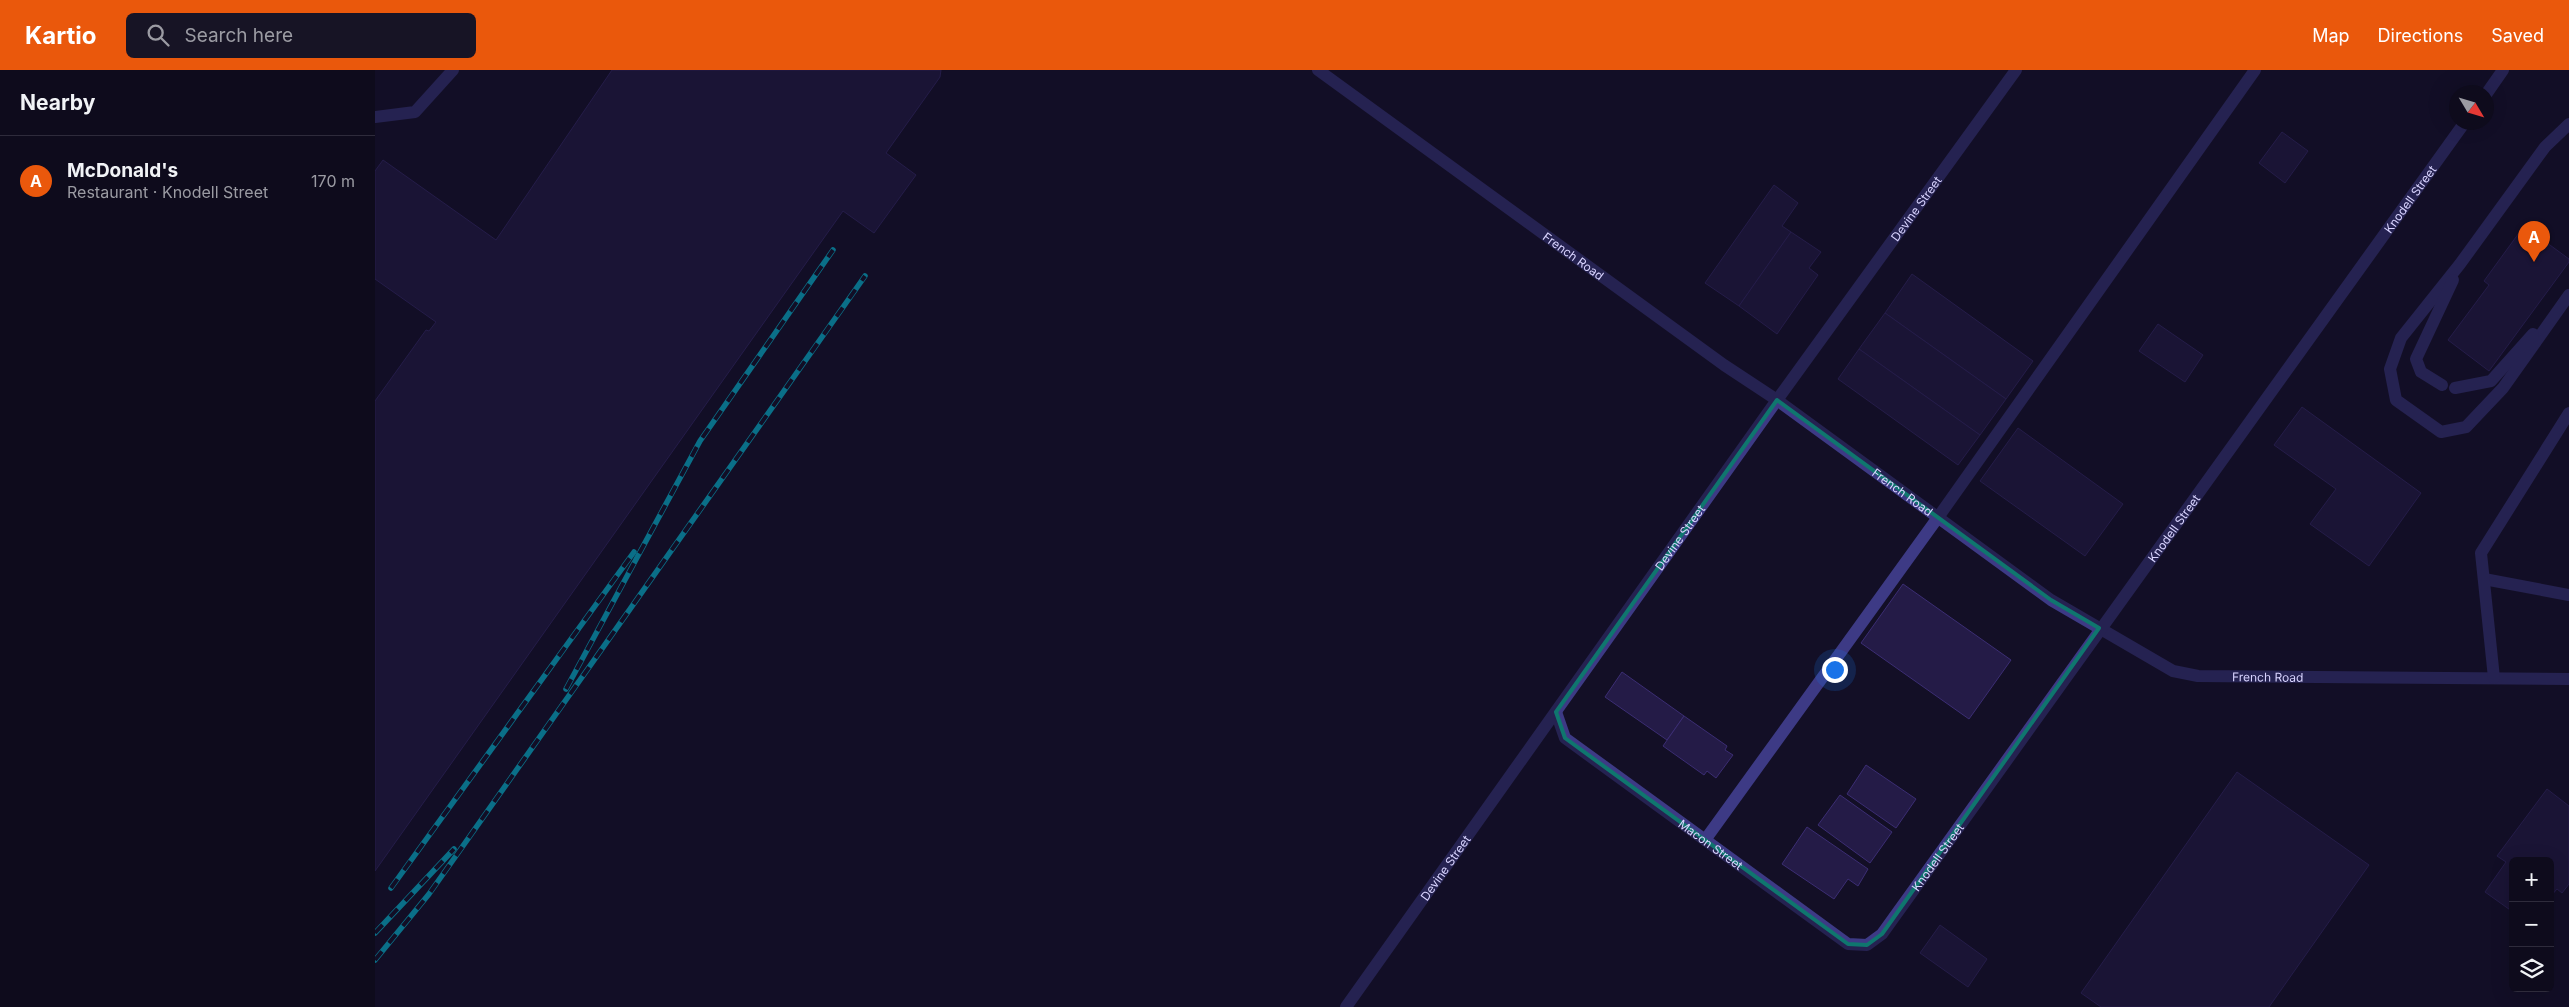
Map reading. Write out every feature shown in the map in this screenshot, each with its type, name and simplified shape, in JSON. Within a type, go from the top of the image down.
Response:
[{"type":"street","points":[[375,117],[415,112],[453,70]]},
{"type":"street","name":"French Road","points":[[1318,70],[1724,365],[1777,400],[1939,516],[2051,600],[2173,671],[2198,676],[2569,679]]},
{"type":"street","name":"Devine Street","points":[[1346,1007],[1777,400],[2016,70]]},
{"type":"street","points":[[1705,840],[1939,516],[2255,70]]},
{"type":"street","points":[[2493,85],[2503,70]]},
{"type":"street","points":[[2569,124],[2545,147],[2460,264],[2401,338],[2390,369],[2397,400],[2441,432],[2466,427],[2503,388],[2569,295]]},
{"type":"street","name":"Knodell Street","points":[[1882,934],[2099,628],[2459,130]]},
{"type":"street","points":[[2460,264],[2417,359],[2421,372],[2448,386],[2491,381],[2561,306]]},
{"type":"street","points":[[2494,678],[2481,553],[2569,413]]},
{"type":"street","points":[[2484,579],[2569,595]]},
{"type":"street","name":"Macon Street","points":[[1556,712],[1565,738],[1848,944],[1867,945],[1882,934]]},
{"type":"highlighted area","points":[[1777,400],[2051,600],[2099,628],[1882,934],[1867,945],[1848,944],[1565,738],[1556,712]]},
{"type":"building","points":[[612,70],[941,70],[940,77],[886,153],[916,175],[874,233],[843,211],[375,871],[375,401],[426,330],[429,331],[436,322],[375,279],[375,171],[383,160],[496,240]]},
{"type":"building","points":[[2282,132],[2308,151],[2285,183],[2259,163]]},
{"type":"building","points":[[1774,185],[1798,203],[1782,226],[1791,232],[1739,306],[1705,283]]},
{"type":"building","points":[[2524,226],[2569,259],[2569,262],[2489,371],[2448,340],[2489,285],[2484,281]]},
{"type":"building","points":[[1791,232],[1821,252],[1809,268],[1818,275],[1777,334],[1739,306]]},
{"type":"building","points":[[1912,274],[2033,361],[2006,399],[1885,313]]},
{"type":"building","points":[[1885,313],[2006,399],[1980,435],[1859,349]]},
{"type":"building","points":[[2158,324],[2203,355],[2185,382],[2139,351]]},
{"type":"building","points":[[1859,349],[1980,435],[1958,465],[1838,379]]},
{"type":"building","points":[[2302,407],[2421,493],[2369,566],[2310,524],[2336,489],[2274,445]]},
{"type":"building","points":[[2018,428],[2123,504],[2085,556],[1980,481]]},
{"type":"building","points":[[1903,584],[2011,660],[1969,719],[1861,643]]},
{"type":"building","points":[[1622,672],[1684,716],[1667,740],[1605,697]]},
{"type":"building","points":[[1684,716],[1727,746],[1725,750],[1733,755],[1716,778],[1707,771],[1704,775],[1663,746]]},
{"type":"building","points":[[1866,765],[1916,799],[1896,828],[1847,794]]},
{"type":"building","points":[[2237,772],[2369,865],[2269,1007],[2101,1007],[2081,993]]},
{"type":"building","points":[[2547,789],[2569,806],[2569,884],[2562,893],[2557,889],[2554,892],[2554,857],[2509,857],[2509,909],[2485,892],[2506,862],[2497,856]]},
{"type":"building","points":[[1840,795],[1892,832],[1870,863],[1818,825]]},
{"type":"building","points":[[1807,827],[1868,869],[1858,886],[1848,879],[1834,899],[1782,864]]},
{"type":"building","points":[[1940,925],[1987,959],[1968,987],[1920,953]]},
{"type":"railway","points":[[566,689],[700,441],[833,250]]},
{"type":"railway","points":[[375,960],[429,894],[865,276]]},
{"type":"railway","points":[[391,888],[634,552]]},
{"type":"railway","points":[[375,933],[454,849]]},
{"type":"place","name":"McDonald's","points":[[2534,262]]}]
